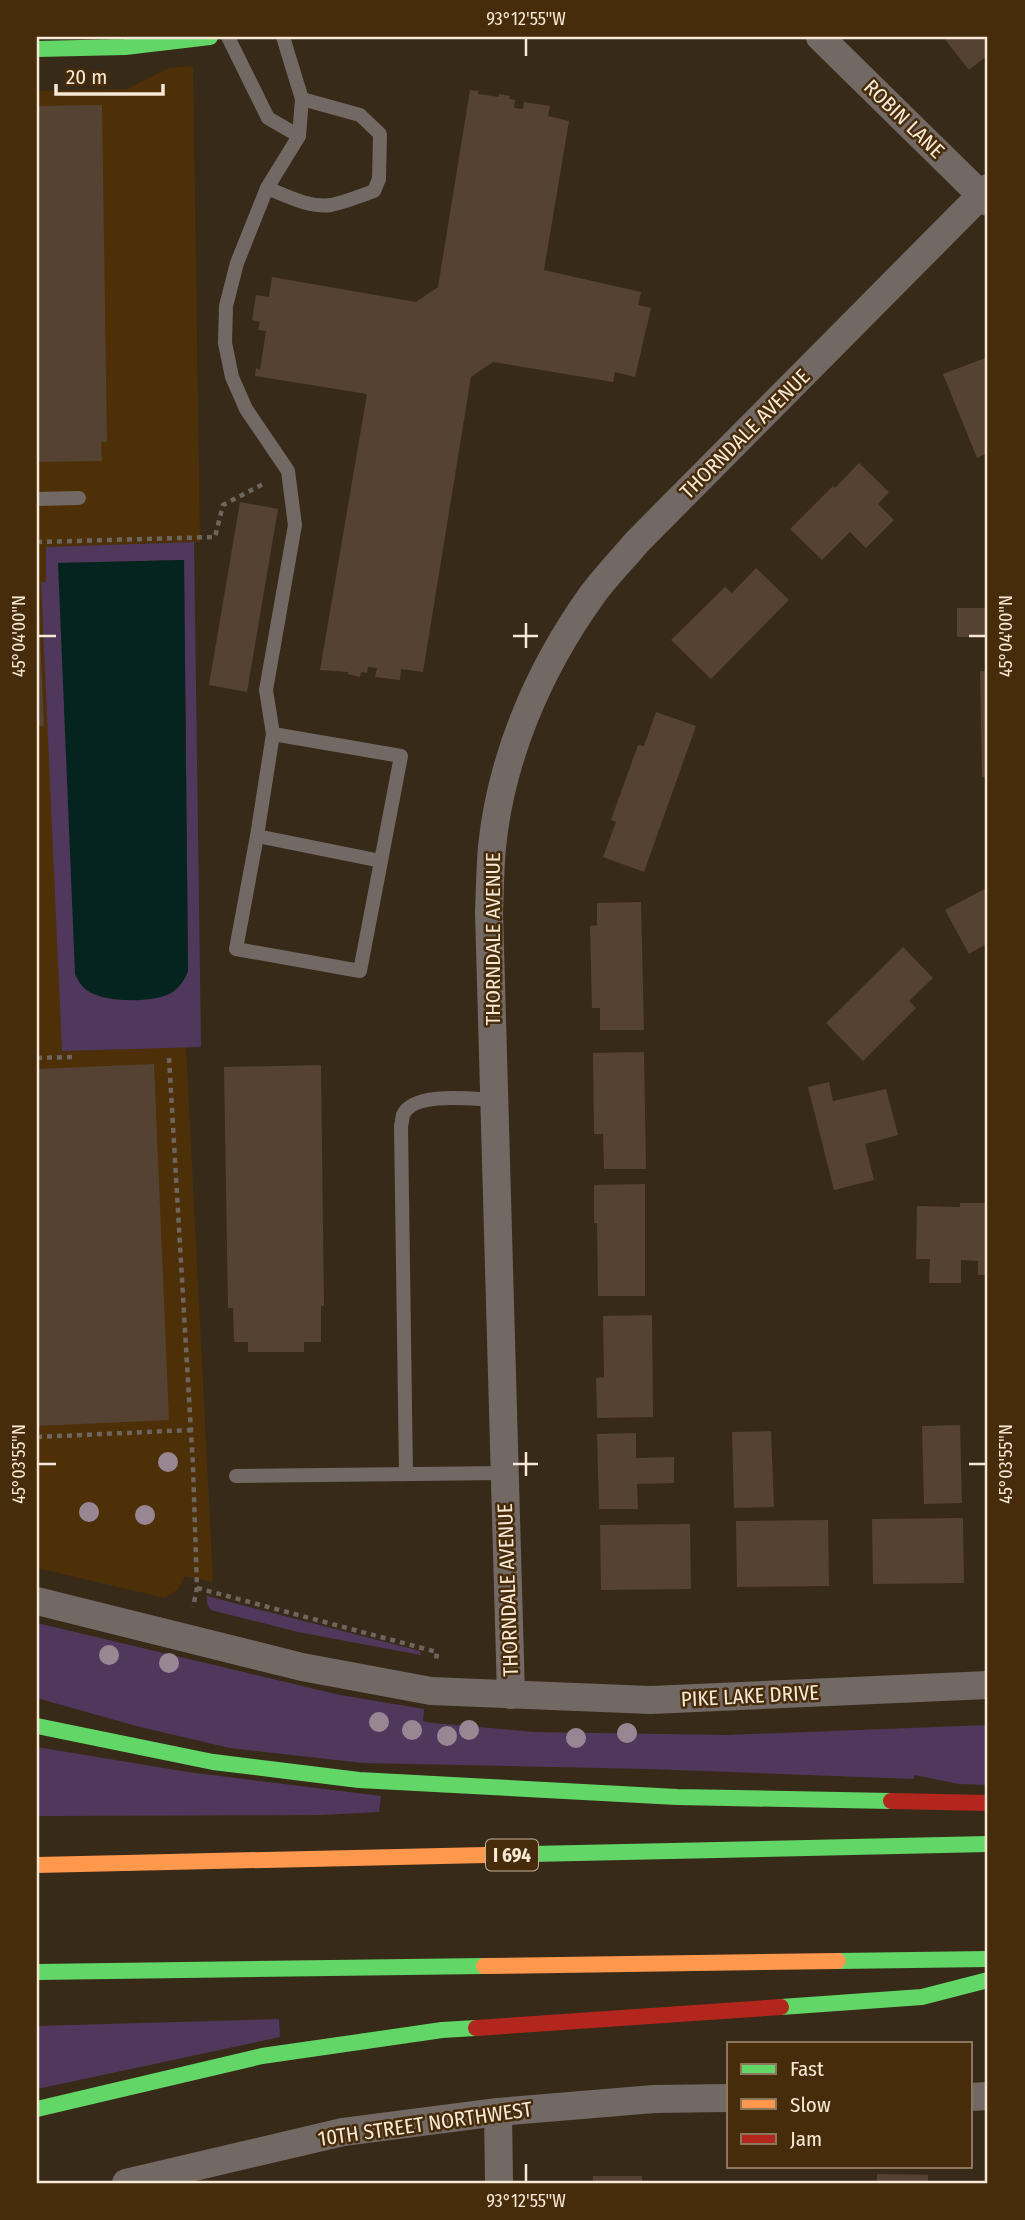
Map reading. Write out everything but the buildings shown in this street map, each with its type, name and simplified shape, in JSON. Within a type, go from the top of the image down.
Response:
[{"type":"main road","points":[[37,49],[125,47],[211,37]]},
{"type":"main road","points":[[37,1726],[213,1762],[359,1780],[677,1797],[988,1802]]},
{"type":"main road","name":"I 694","points":[[37,1865],[988,1844]]},
{"type":"main road","points":[[37,1972],[988,1959]]},
{"type":"main road","points":[[37,2109],[262,2056],[430,2032],[922,1997],[988,1980]]},
{"type":"street","name":"ROBIN LANE","points":[[820,37],[986,195]]},
{"type":"street","name":"THORNDALE AVENUE","points":[[511,1695],[489,912],[492,846],[508,769],[528,707],[557,649],[593,594],[637,542],[986,195]]},
{"type":"street","name":"PIKE LAKE DRIVE","points":[[37,1601],[302,1667],[431,1691],[651,1700],[988,1685]]},
{"type":"street","name":"10TH STREET NORTHWEST","points":[[126,2183],[343,2132],[498,2112],[654,2099],[727,2098]]},
{"type":"street","points":[[498,2112],[499,2183]]},
{"type":"lane","points":[[228,37],[268,118],[299,136]]},
{"type":"lane","points":[[273,734],[401,756],[360,971],[236,949],[273,734],[266,690],[295,525],[288,471],[246,410],[232,377],[225,343],[226,306],[237,263],[267,188],[299,136],[302,99],[283,37]]},
{"type":"lane","points":[[267,188],[296,200],[316,205],[331,205],[374,191],[379,179],[380,135],[360,115],[302,99]]},
{"type":"lane","points":[[37,499],[79,498]]},
{"type":"lane","points":[[257,836],[381,861]]},
{"type":"lane","points":[[406,1474],[401,1126],[404,1113],[413,1104],[427,1100],[495,1100]]},
{"type":"lane","points":[[236,1476],[505,1473]]},
{"type":"path","points":[[37,542],[215,537],[223,505],[288,471]]},
{"type":"path","points":[[37,1058],[72,1057]]},
{"type":"path","points":[[169,1058],[191,1430],[197,1588],[186,1638]]},
{"type":"path","points":[[37,1437],[191,1430]]},
{"type":"path","points":[[197,1588],[437,1652],[431,1691]]},
{"type":"shaded area","points":[[193,66],[200,542],[46,547],[46,582],[41,582],[63,1051],[186,1047],[213,1582],[185,1576],[177,1590],[165,1598],[37,1568],[37,91],[127,89],[169,68]]},
{"type":"shaded area","points":[[194,542],[201,1047],[62,1051],[41,582],[46,582],[46,547]],"holes":[[[184,560],[188,971],[58,563]]]},
{"type":"shaded area","points":[[207,1596],[420,1651],[421,1655],[298,1632],[211,1610]]},
{"type":"shaded area","points":[[37,1623],[340,1695],[424,1709],[423,1721],[433,1723],[534,1732],[727,1735],[988,1725],[988,1785],[959,1784],[914,1775],[914,1779],[649,1769],[363,1763],[230,1748],[136,1726],[37,1698]]},
{"type":"shaded area","points":[[37,1747],[188,1772],[381,1796],[379,1812],[320,1815],[37,1816]]},
{"type":"shaded area","points":[[279,2019],[280,2037],[37,2089],[37,2026]]},
{"type":"water","points":[[184,560],[188,971],[183,981],[171,993],[153,999],[117,1000],[96,995],[86,989],[75,974],[58,563]]},
{"type":"traffic: fast","points":[[37,49],[125,47],[210,37]]},
{"type":"traffic: fast","points":[[37,1726],[213,1762],[359,1780],[677,1797],[891,1801]]},
{"type":"traffic: fast","points":[[486,1855],[988,1844]]},
{"type":"traffic: fast","points":[[838,1961],[988,1959]]},
{"type":"traffic: fast","points":[[37,1972],[484,1966]]},
{"type":"traffic: fast","points":[[781,2007],[922,1997],[988,1980]]},
{"type":"traffic: fast","points":[[37,2109],[262,2056],[442,2030],[476,2028]]},
{"type":"traffic: slow","points":[[37,1865],[486,1855]]},
{"type":"traffic: slow","points":[[484,1966],[838,1961]]},
{"type":"traffic: jam","points":[[891,1801],[988,1803]]},
{"type":"traffic: jam","points":[[476,2028],[781,2007]]}]
